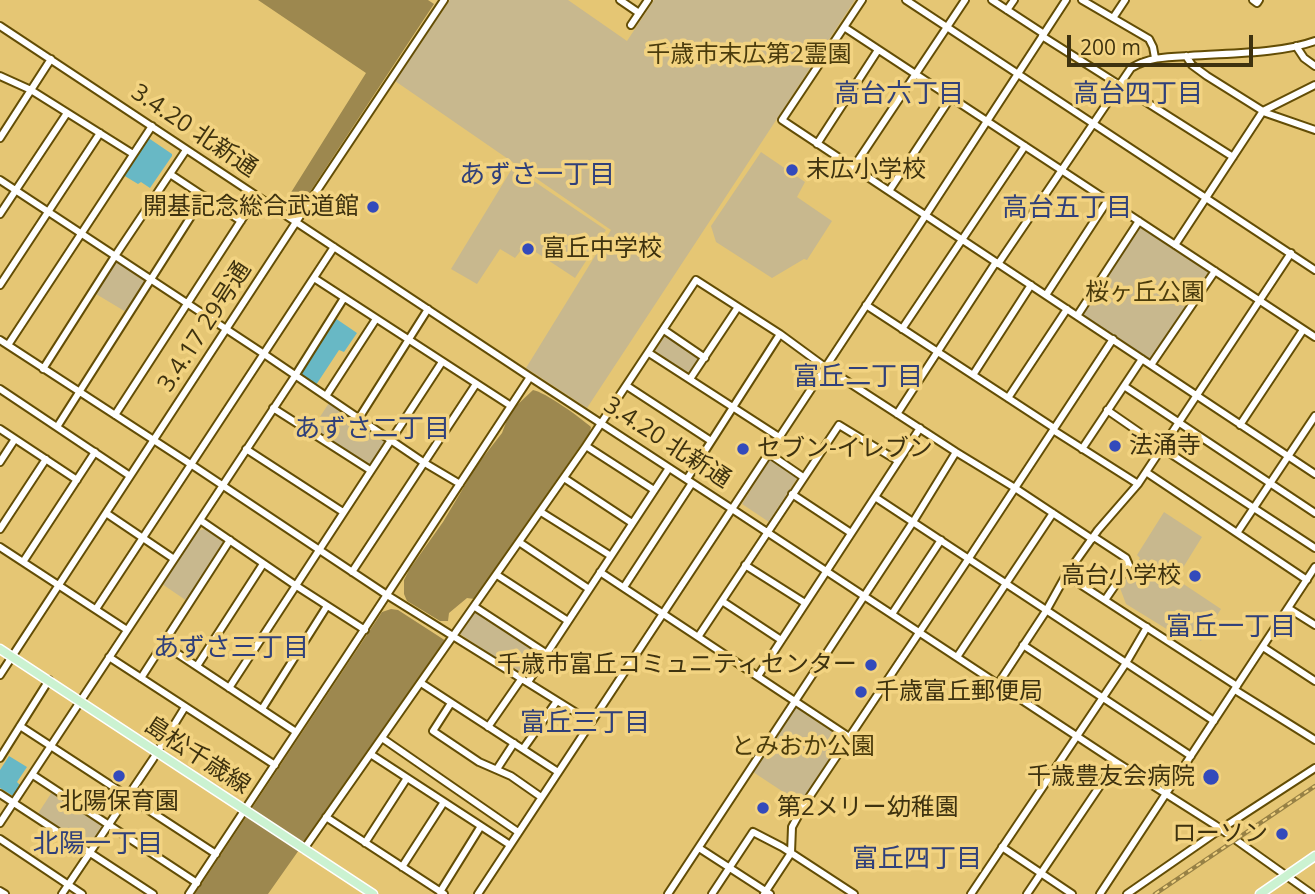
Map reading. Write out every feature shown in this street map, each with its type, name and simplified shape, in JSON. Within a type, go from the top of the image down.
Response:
[{"type":"main road","name":"島松千歳線","points":[[0,649],[373,894]]},
{"type":"main road","points":[[1260,894],[1315,856]]},
{"type":"street","name":"3.4.17 29号通","points":[[0,675],[444,0]]},
{"type":"street","points":[[620,0],[639,13]]},
{"type":"street","points":[[631,25],[648,0]]},
{"type":"street","points":[[862,0],[782,120],[1315,474]]},
{"type":"street","points":[[906,0],[1315,270]]},
{"type":"street","points":[[853,168],[965,0]]},
{"type":"street","points":[[992,0],[1118,86],[1233,158]]},
{"type":"street","points":[[1007,10],[1014,0]]},
{"type":"street","points":[[478,894],[1066,0]]},
{"type":"street","points":[[1082,0],[1149,39],[1155,58]]},
{"type":"street","points":[[1113,18],[1125,0]]},
{"type":"street","points":[[1253,0],[1257,3],[1259,0]]},
{"type":"street","name":"3.4.20 北新通","points":[[0,26],[826,572],[1222,830],[1312,894]]},
{"type":"street","points":[[844,27],[1315,337]]},
{"type":"street","points":[[897,414],[1131,68],[1155,58],[1273,50],[1315,41]]},
{"type":"street","points":[[1296,46],[1304,58],[1315,66]]},
{"type":"street","points":[[817,144],[878,50]]},
{"type":"street","points":[[1186,56],[1192,65],[1206,76],[1263,111],[1315,130]]},
{"type":"street","points":[[0,138],[51,59]]},
{"type":"street","points":[[0,76],[31,90],[133,154]]},
{"type":"street","points":[[1175,245],[1263,111],[1315,85]]},
{"type":"street","points":[[889,191],[951,97]]},
{"type":"street","points":[[0,214],[67,113]]},
{"type":"street","points":[[8,345],[152,126]]},
{"type":"street","points":[[0,285],[100,133]]},
{"type":"street","points":[[902,329],[1026,146]]},
{"type":"street","points":[[43,369],[186,150]]},
{"type":"street","points":[[170,174],[241,221]]},
{"type":"street","points":[[0,180],[460,484]]},
{"type":"street","points":[[115,415],[257,196]]},
{"type":"street","points":[[57,427],[204,197]]},
{"type":"street","points":[[1046,295],[1108,201]]},
{"type":"street","points":[[1077,316],[1139,221]]},
{"type":"street","points":[[96,609],[334,247]]},
{"type":"street","points":[[998,684],[1066,575],[1138,484],[1291,253]]},
{"type":"street","points":[[1151,365],[1215,271]]},
{"type":"street","points":[[314,278],[511,406]]},
{"type":"street","points":[[304,849],[541,512],[696,280],[897,414],[1126,558],[1129,565],[1105,600]]},
{"type":"street","points":[[973,375],[1031,285]]},
{"type":"street","points":[[0,823],[344,298]]},
{"type":"street","points":[[866,305],[1138,484]]},
{"type":"street","points":[[690,379],[738,307]]},
{"type":"street","points":[[359,418],[428,309]]},
{"type":"street","points":[[1008,398],[1067,309]]},
{"type":"street","points":[[326,397],[376,319]]},
{"type":"street","points":[[664,330],[705,358]]},
{"type":"street","points":[[1240,425],[1303,330]]},
{"type":"street","points":[[624,587],[711,441],[780,334]]},
{"type":"street","points":[[699,848],[767,893],[791,853],[792,827],[804,804],[1112,339]]},
{"type":"street","points":[[0,340],[453,638],[591,722]]},
{"type":"street","points":[[649,353],[779,437]]},
{"type":"street","points":[[1082,449],[1142,359]]},
{"type":"street","points":[[229,688],[442,362]]},
{"type":"street","points":[[189,894],[530,377]]},
{"type":"street","points":[[352,572],[475,384]]},
{"type":"street","points":[[626,386],[711,441]]},
{"type":"street","points":[[1124,386],[1315,513]]},
{"type":"street","points":[[1,391],[130,475]]},
{"type":"street","points":[[273,408],[370,470]]},
{"type":"street","points":[[1107,410],[1315,548]]},
{"type":"street","points":[[1237,533],[1315,416]]},
{"type":"street","points":[[698,637],[838,425],[898,461]]},
{"type":"street","points":[[758,676],[919,428]]},
{"type":"street","points":[[0,429],[78,480]]},
{"type":"street","points":[[0,462],[15,439]]},
{"type":"street","points":[[586,446],[654,490]]},
{"type":"street","points":[[246,449],[343,512]]},
{"type":"street","points":[[23,562],[95,452]]},
{"type":"street","points":[[668,894],[913,522],[956,452]]},
{"type":"street","points":[[768,453],[803,477]]},
{"type":"street","points":[[0,529],[46,459]]},
{"type":"street","points":[[488,727],[547,654],[669,468]]},
{"type":"street","points":[[1146,472],[1307,580]]},
{"type":"street","points":[[564,478],[632,523]]},
{"type":"street","points":[[792,494],[852,533]]},
{"type":"street","points":[[874,497],[1214,721]]},
{"type":"street","points":[[541,512],[611,556]]},
{"type":"street","points":[[106,513],[174,558]]},
{"type":"street","points":[[957,657],[1053,513]]},
{"type":"street","points":[[200,520],[365,630]]},
{"type":"street","points":[[141,678],[230,540]]},
{"type":"street","points":[[892,614],[941,540]]},
{"type":"street","points":[[520,542],[589,589]]},
{"type":"street","points":[[0,547],[127,630]]},
{"type":"street","points":[[197,666],[263,564]]},
{"type":"street","points":[[745,565],[805,603]]},
{"type":"street","points":[[600,572],[849,737]]},
{"type":"street","points":[[1100,894],[1314,572]]},
{"type":"street","points":[[497,575],[568,621]]},
{"type":"street","points":[[1066,575],[1315,740]]},
{"type":"street","points":[[722,601],[781,640]]},
{"type":"street","points":[[262,709],[327,606]]},
{"type":"street","points":[[475,607],[547,654]]},
{"type":"street","points":[[1288,608],[1315,625]]},
{"type":"street","points":[[971,894],[1126,663],[1147,627]]},
{"type":"street","points":[[163,644],[296,732]]},
{"type":"street","points":[[1023,645],[1191,756]]},
{"type":"street","points":[[1263,647],[1315,681]]},
{"type":"street","points":[[109,657],[275,765]]},
{"type":"street","points":[[0,758],[49,680]]},
{"type":"street","points":[[421,683],[558,772]]},
{"type":"street","points":[[523,749],[557,701]]},
{"type":"street","points":[[451,703],[433,731],[479,762],[511,776],[541,797]]},
{"type":"street","points":[[62,894],[185,707]]},
{"type":"street","points":[[20,726],[216,854]]},
{"type":"street","points":[[382,738],[518,832]]},
{"type":"street","points":[[497,769],[514,743]]},
{"type":"street","points":[[372,755],[510,845]]},
{"type":"street","points":[[1027,894],[1116,762]]},
{"type":"street","points":[[1128,894],[1315,768]]},
{"type":"street","points":[[33,775],[197,883]]},
{"type":"street","points":[[365,843],[407,778]]},
{"type":"street","points":[[0,794],[144,892],[153,894]]},
{"type":"street","points":[[402,867],[444,802]]},
{"type":"street","points":[[326,817],[442,893],[481,826]]},
{"type":"street","points":[[712,894],[753,832],[854,894]]},
{"type":"street","points":[[0,839],[82,894]]},
{"type":"street","points":[[1002,847],[1072,894]]},
{"type":"street","points":[[0,891],[5,894]]},
{"type":"green space","name":"千歳市末広第2霊園","points":[[450,0],[568,0],[627,41],[654,0],[855,0],[587,408],[526,368],[611,230],[395,81]]},
{"type":"green space","points":[[761,152],[805,182],[797,197],[832,221],[807,260],[804,259],[772,278],[716,242],[711,226]]},
{"type":"green space","points":[[513,167],[606,230],[575,278],[525,245],[515,258],[500,249],[477,284],[451,269]]},
{"type":"green space","name":"桜ヶ丘公園","points":[[1140,226],[1209,271],[1150,361],[1081,314]]},
{"type":"green space","points":[[117,261],[146,281],[126,312],[96,294]]},
{"type":"green space","points":[[666,334],[702,358],[690,374],[655,351]]},
{"type":"green space","points":[[329,403],[386,440],[371,464],[366,465],[312,429]]},
{"type":"green space","points":[[770,459],[798,477],[769,522],[742,504]]},
{"type":"green space","points":[[1164,512],[1202,537],[1176,579],[1221,609],[1201,641],[1182,630],[1178,636],[1126,604],[1120,588],[1140,558],[1137,555]]},
{"type":"green space","points":[[205,529],[224,542],[187,601],[162,584],[197,531]]},
{"type":"green space","points":[[476,611],[542,655],[526,678],[460,634]]},
{"type":"green space","name":"とみおか公園","points":[[795,707],[843,739],[800,803],[753,772]]},
{"type":"green space","points":[[52,792],[102,825],[89,848],[86,849],[37,815]]},
{"type":"shaded area","points":[[258,0],[428,0],[434,4],[298,210],[285,202],[366,73]]},
{"type":"shaded area","points":[[533,390],[554,400],[579,418],[591,427],[590,432],[474,599],[467,598],[449,613],[448,621],[440,621],[407,601],[404,580],[477,465],[502,433],[508,417]]},
{"type":"shaded area","points":[[398,610],[446,641],[268,894],[195,894],[382,612]]},
{"type":"water","points":[[147,137],[172,154],[150,188],[123,175]]},
{"type":"water","points":[[335,318],[357,333],[344,352],[339,350],[316,385],[299,373]]},
{"type":"water","points":[[9,756],[27,767],[17,782],[20,785],[13,796],[0,788],[0,770]]},
{"type":"railway","points":[[1155,894],[1315,786]]},
{"type":"place","name":"末広小学校","points":[[792,170]]},
{"type":"place","name":"開基記念総合武道館","points":[[373,207]]},
{"type":"place","name":"富丘中学校","points":[[528,249]]},
{"type":"place","name":"法涌寺","points":[[1115,446]]},
{"type":"place","name":"セブン-イレブン","points":[[743,449]]},
{"type":"place","name":"高台小学校","points":[[1195,576]]},
{"type":"place","name":"千歳市富丘コミュニティセンター","points":[[871,665]]},
{"type":"place","name":"千歳富丘郵便局","points":[[861,692]]},
{"type":"place","name":"北陽保育園","points":[[119,776]]},
{"type":"place","name":"千歳豊友会病院","points":[[1211,777]]},
{"type":"place","name":"第2メリー幼稚園","points":[[763,808]]},
{"type":"place","name":"ローソン","points":[[1282,834]]},
{"type":"district","name":"高台六丁目","points":[[899,95]]},
{"type":"district","name":"高台四丁目","points":[[1138,95]]},
{"type":"district","name":"あずさ一丁目","points":[[537,176]]},
{"type":"district","name":"高台五丁目","points":[[1067,209]]},
{"type":"district","name":"富丘二丁目","points":[[858,378]]},
{"type":"district","name":"あずさ二丁目","points":[[372,430]]},
{"type":"district","name":"富丘一丁目","points":[[1231,628]]},
{"type":"district","name":"あずさ三丁目","points":[[231,649]]},
{"type":"district","name":"富丘三丁目","points":[[585,724]]},
{"type":"district","name":"北陽一丁目","points":[[98,845]]},
{"type":"district","name":"富丘四丁目","points":[[917,860]]}]
